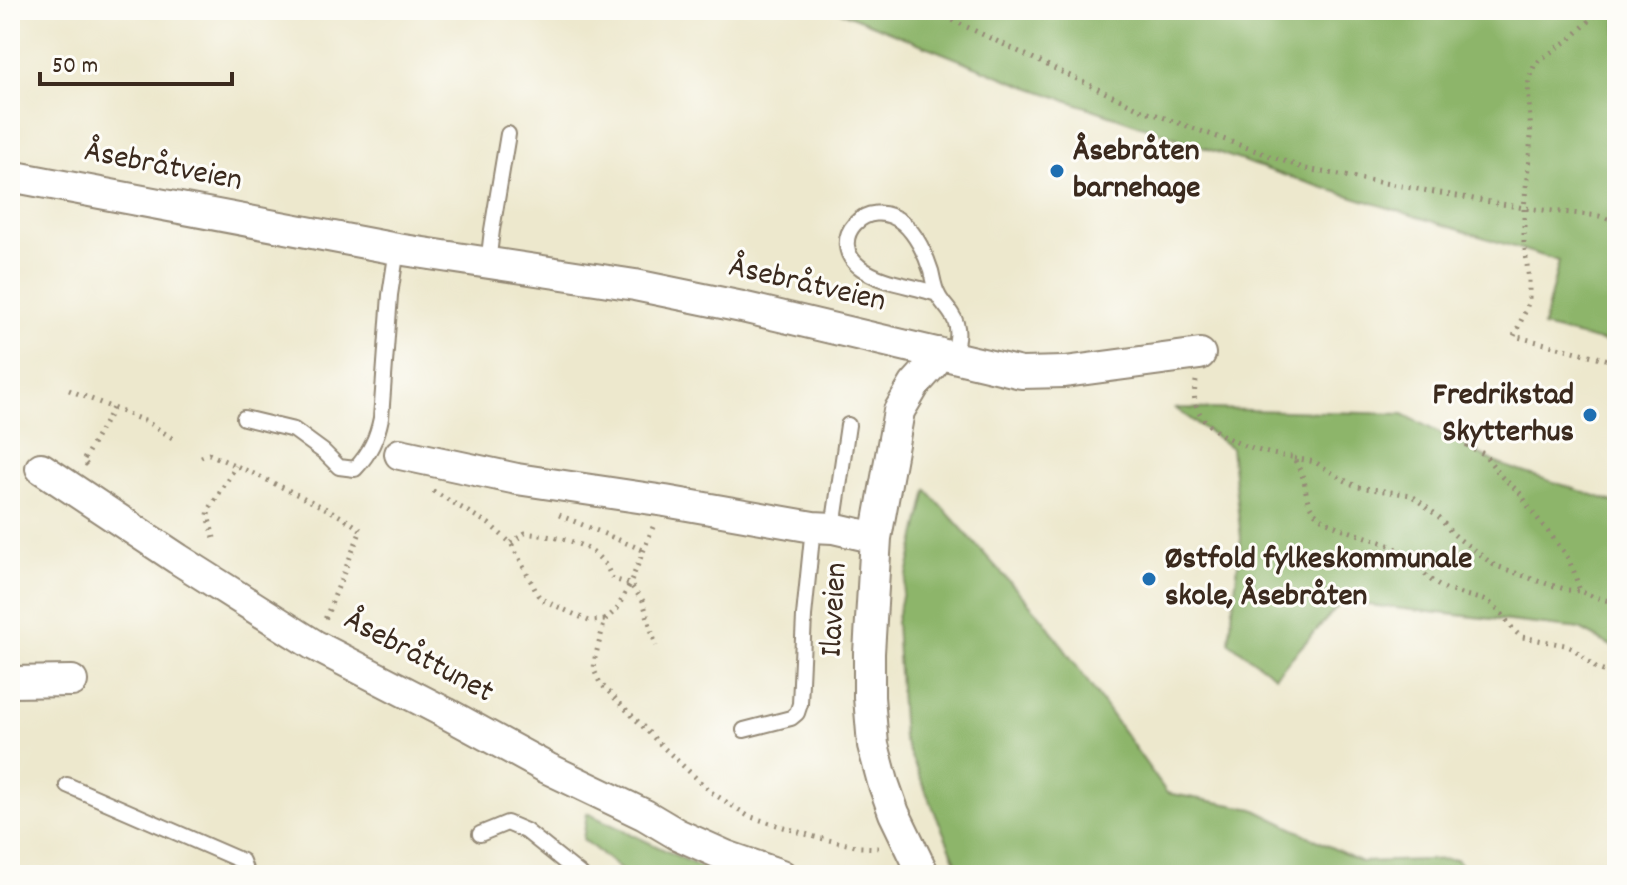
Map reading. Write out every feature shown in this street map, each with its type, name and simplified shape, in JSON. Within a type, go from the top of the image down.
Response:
[{"type":"street","name":"Åsebråtveien","points":[[10,176],[397,249],[635,285],[1021,373],[1199,365]]},
{"type":"street","name":"Ilaveien","points":[[917,873],[890,803],[873,745],[869,697],[870,624],[876,538],[899,411],[915,384],[946,354]]},
{"type":"street","points":[[400,454],[517,479],[876,538]]},
{"type":"street","name":"Åsebråttunet","points":[[41,468],[314,645],[677,834],[726,856],[781,875]]},
{"type":"street","points":[[10,682],[72,681]]},
{"type":"lane","points":[[488,264],[508,134]]},
{"type":"lane","points":[[937,294],[876,277],[861,269],[849,253],[851,227],[871,214],[893,217],[913,235],[930,268],[937,294],[957,323],[958,334],[946,354]]},
{"type":"lane","points":[[244,418],[294,430],[339,467],[355,469],[378,435],[397,249]]},
{"type":"lane","points":[[744,730],[791,718],[797,713],[804,616],[848,425]]},
{"type":"lane","points":[[67,785],[242,861],[247,875]]},
{"type":"lane","points":[[480,834],[507,823],[517,827],[581,875]]},
{"type":"path","points":[[931,10],[1140,109],[1306,169],[1524,208],[1599,216],[1617,222]]},
{"type":"path","points":[[1601,10],[1569,40],[1541,59],[1530,76],[1531,137],[1524,208],[1529,300],[1514,336],[1617,362]]},
{"type":"path","points":[[1199,365],[1195,402],[1198,411],[1209,425],[1231,440],[1282,456],[1315,462],[1358,487],[1411,495],[1439,517],[1459,539],[1494,565],[1617,603]]},
{"type":"path","points":[[69,390],[147,422],[174,439]]},
{"type":"path","points":[[93,502],[105,479],[83,461],[113,408]]},
{"type":"path","points":[[1456,433],[1468,446],[1484,454],[1502,477],[1521,494],[1566,554],[1580,591]]},
{"type":"path","points":[[201,457],[209,454],[236,466],[319,505],[361,530],[314,645]]},
{"type":"path","points":[[1293,457],[1303,478],[1311,509],[1318,515],[1359,535],[1393,546],[1432,582],[1489,603],[1522,637],[1565,645],[1597,669],[1617,676]]},
{"type":"path","points":[[214,538],[209,510],[236,466]]},
{"type":"path","points":[[422,485],[489,524],[511,543],[543,600],[589,621],[605,620]]},
{"type":"path","points":[[665,501],[630,584],[617,609],[605,620],[594,670],[600,683],[711,792],[748,816],[834,842],[880,849],[905,838]]},
{"type":"path","points":[[551,511],[643,550]]},
{"type":"path","points":[[511,543],[525,533],[580,544],[601,559],[613,579],[630,584],[643,601],[656,646]]},
{"type":"green space","points":[[836,10],[1617,10],[1617,345],[1543,327],[1559,261],[1286,176],[1017,83]]},
{"type":"green space","points":[[1175,408],[1403,414],[1499,464],[1617,503],[1617,649],[1580,629],[1342,602],[1275,676],[1229,642],[1241,538],[1231,448]]},
{"type":"green space","points":[[927,490],[1043,619],[1167,793],[1254,809],[1361,862],[1457,859],[1468,875],[968,875],[957,864],[903,738],[896,622]]},
{"type":"green space","points":[[587,813],[717,875],[627,875],[583,839]]},
{"type":"place","name":"Åsebråten barnehage","points":[[1057,171]]},
{"type":"place","name":"Fredrikstad Skytterhus","points":[[1590,415]]},
{"type":"place","name":"Østfold fylkeskommunale skole, Åsebråten","points":[[1149,579]]}]
